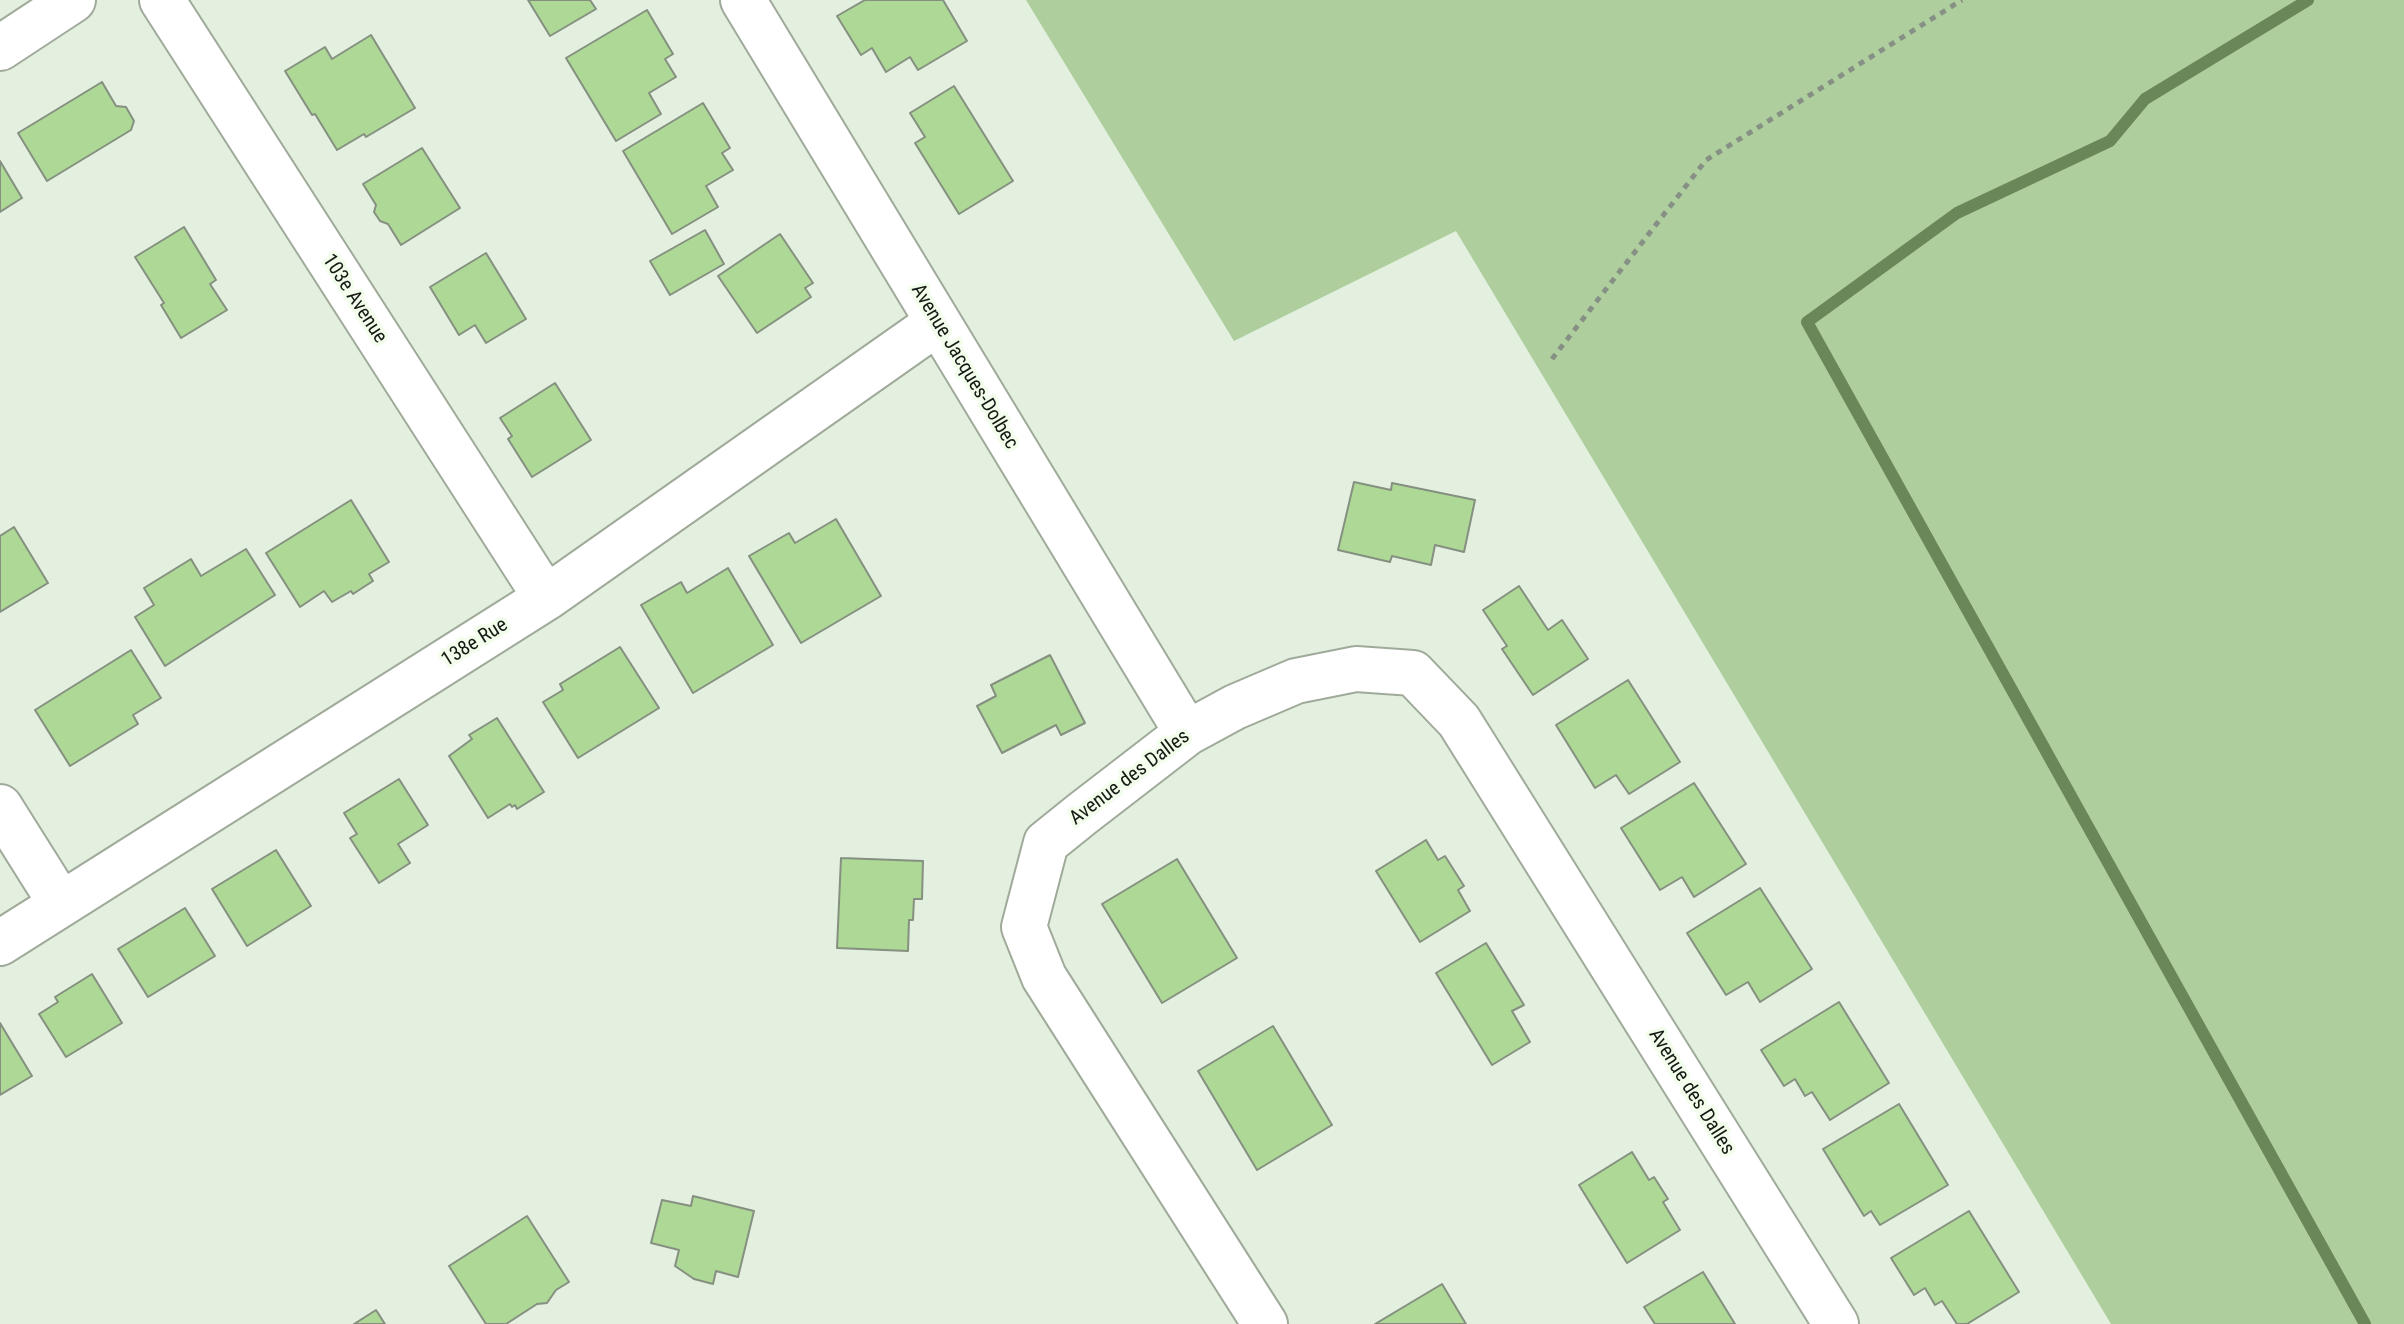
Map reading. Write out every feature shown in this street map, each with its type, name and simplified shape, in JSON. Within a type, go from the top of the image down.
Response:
[{"type":"street","points":[[0,48],[73,0]]},
{"type":"street","name":"103e Avenue","points":[[162,0],[546,598]]},
{"type":"street","name":"Avenue Jacques-Dolbec","points":[[743,0],[1187,733]]},
{"type":"street","name":"138e Rue","points":[[0,943],[546,598],[937,323]]},
{"type":"street","name":"Avenue des Dalles","points":[[1265,1324],[1044,977],[1024,927],[1046,843],[1187,733],[1235,707],[1296,681],[1356,669],[1413,673],[1459,721],[1836,1324]]},
{"type":"street","points":[[0,807],[61,904]]},
{"type":"path","points":[[1552,359],[1706,160],[1962,0]]},
{"type":"green space","points":[[1026,0],[2404,0],[2404,1324],[2111,1324],[1456,231],[1234,341]]},
{"type":"building","points":[[528,0],[590,0],[596,9],[550,36]]},
{"type":"building","points":[[865,0],[943,0],[967,41],[918,70],[910,57],[886,72],[872,48],[861,55],[837,16]]},
{"type":"building","points":[[647,10],[673,54],[665,59],[676,77],[649,93],[661,114],[616,141],[566,58]]},
{"type":"building","points":[[371,35],[415,108],[337,150],[285,71],[325,47],[332,59]]},
{"type":"building","points":[[102,82],[116,106],[126,107],[134,121],[131,130],[47,181],[18,133]]},
{"type":"building","points":[[954,86],[1013,181],[959,214],[915,143],[925,137],[910,113]]},
{"type":"building","points":[[703,103],[730,148],[722,153],[733,170],[706,186],[718,207],[672,234],[623,151]]},
{"type":"building","points":[[422,148],[460,208],[401,245],[388,224],[380,221],[374,212],[376,205],[363,184]]},
{"type":"building","points":[[0,161],[22,198],[0,212]]},
{"type":"building","points":[[184,227],[216,280],[210,284],[227,310],[181,338],[161,305],[164,303],[135,257]]},
{"type":"building","points":[[705,230],[724,264],[670,295],[650,261]]},
{"type":"building","points":[[780,234],[813,283],[805,288],[811,297],[757,333],[718,276]]},
{"type":"building","points":[[486,253],[526,319],[486,343],[475,325],[459,335],[430,287]]},
{"type":"building","points":[[555,383],[591,440],[532,477],[508,439],[512,436],[500,418]]},
{"type":"building","points":[[1354,482],[1391,490],[1392,483],[1475,500],[1464,552],[1435,545],[1431,565],[1392,556],[1390,562],[1338,550]]},
{"type":"building","points":[[351,500],[389,562],[369,574],[373,581],[353,594],[351,591],[332,602],[324,591],[300,607],[266,553]]},
{"type":"building","points":[[836,519],[881,596],[801,643],[749,556],[789,533],[795,543]]},
{"type":"building","points":[[14,527],[48,583],[0,612],[0,536]]},
{"type":"building","points":[[246,549],[275,595],[165,666],[135,617],[154,605],[144,588],[191,559],[201,576]]},
{"type":"building","points":[[728,568],[773,645],[693,693],[641,605],[681,582],[687,593]]},
{"type":"building","points":[[1519,586],[1548,630],[1562,620],[1588,659],[1533,695],[1502,649],[1507,646],[1483,610]]},
{"type":"building","points":[[620,647],[659,708],[578,758],[543,702],[563,690],[560,684]]},
{"type":"building","points":[[131,650],[161,698],[133,715],[138,724],[70,766],[35,710]]},
{"type":"building","points":[[1050,655],[1085,723],[1061,735],[1056,725],[1002,753],[977,706],[996,696],[991,685]]},
{"type":"building","points":[[1628,680],[1680,762],[1629,794],[1616,775],[1595,788],[1556,725]]},
{"type":"building","points":[[497,718],[544,792],[517,809],[510,804],[488,818],[449,756],[472,739],[469,735]]},
{"type":"building","points":[[399,779],[428,825],[398,844],[410,863],[379,883],[350,838],[357,834],[344,813]]},
{"type":"building","points":[[1694,783],[1746,864],[1694,897],[1682,877],[1660,890],[1621,828]]},
{"type":"building","points":[[1426,840],[1438,860],[1445,856],[1464,886],[1458,890],[1470,911],[1420,942],[1376,871]]},
{"type":"building","points":[[276,850],[311,906],[247,946],[212,889]]},
{"type":"building","points":[[841,858],[923,861],[922,899],[914,899],[913,920],[909,920],[908,951],[837,948]]},
{"type":"building","points":[[1177,859],[1237,958],[1162,1003],[1102,904]]},
{"type":"building","points":[[1760,888],[1812,969],[1760,1002],[1748,982],[1726,995],[1687,933]]},
{"type":"building","points":[[185,908],[215,956],[148,997],[118,949]]},
{"type":"building","points":[[1486,943],[1524,1005],[1512,1011],[1530,1042],[1492,1065],[1436,973]]},
{"type":"building","points":[[92,974],[122,1023],[66,1057],[39,1014],[58,1002],[55,997]]},
{"type":"building","points":[[1839,1002],[1889,1083],[1830,1120],[1812,1092],[1805,1096],[1795,1079],[1784,1086],[1761,1050]]},
{"type":"building","points":[[0,1023],[32,1076],[0,1095]]},
{"type":"building","points":[[1273,1026],[1332,1125],[1257,1170],[1198,1071]]},
{"type":"building","points":[[1899,1104],[1948,1185],[1880,1225],[1871,1211],[1864,1216],[1823,1149]]},
{"type":"building","points":[[1632,1152],[1649,1180],[1654,1177],[1668,1199],[1663,1202],[1680,1230],[1627,1263],[1579,1185]]},
{"type":"building","points":[[693,1196],[754,1211],[738,1277],[716,1271],[713,1284],[694,1279],[675,1266],[679,1250],[651,1243],[662,1200],[691,1206]]},
{"type":"building","points":[[1969,1211],[2019,1292],[1967,1324],[1957,1324],[1942,1301],[1935,1305],[1925,1288],[1914,1295],[1891,1258]]},
{"type":"building","points":[[527,1216],[569,1282],[556,1290],[547,1303],[537,1304],[506,1324],[486,1324],[449,1266]]},
{"type":"building","points":[[1703,1272],[1735,1324],[1655,1324],[1644,1307]]},
{"type":"building","points":[[1442,1284],[1466,1324],[1375,1324]]},
{"type":"building","points":[[376,1310],[385,1324],[354,1324]]},
{"type":"waterway","points":[[2308,0],[2145,99],[2110,141],[1957,213],[1807,322],[2365,1324]]}]
